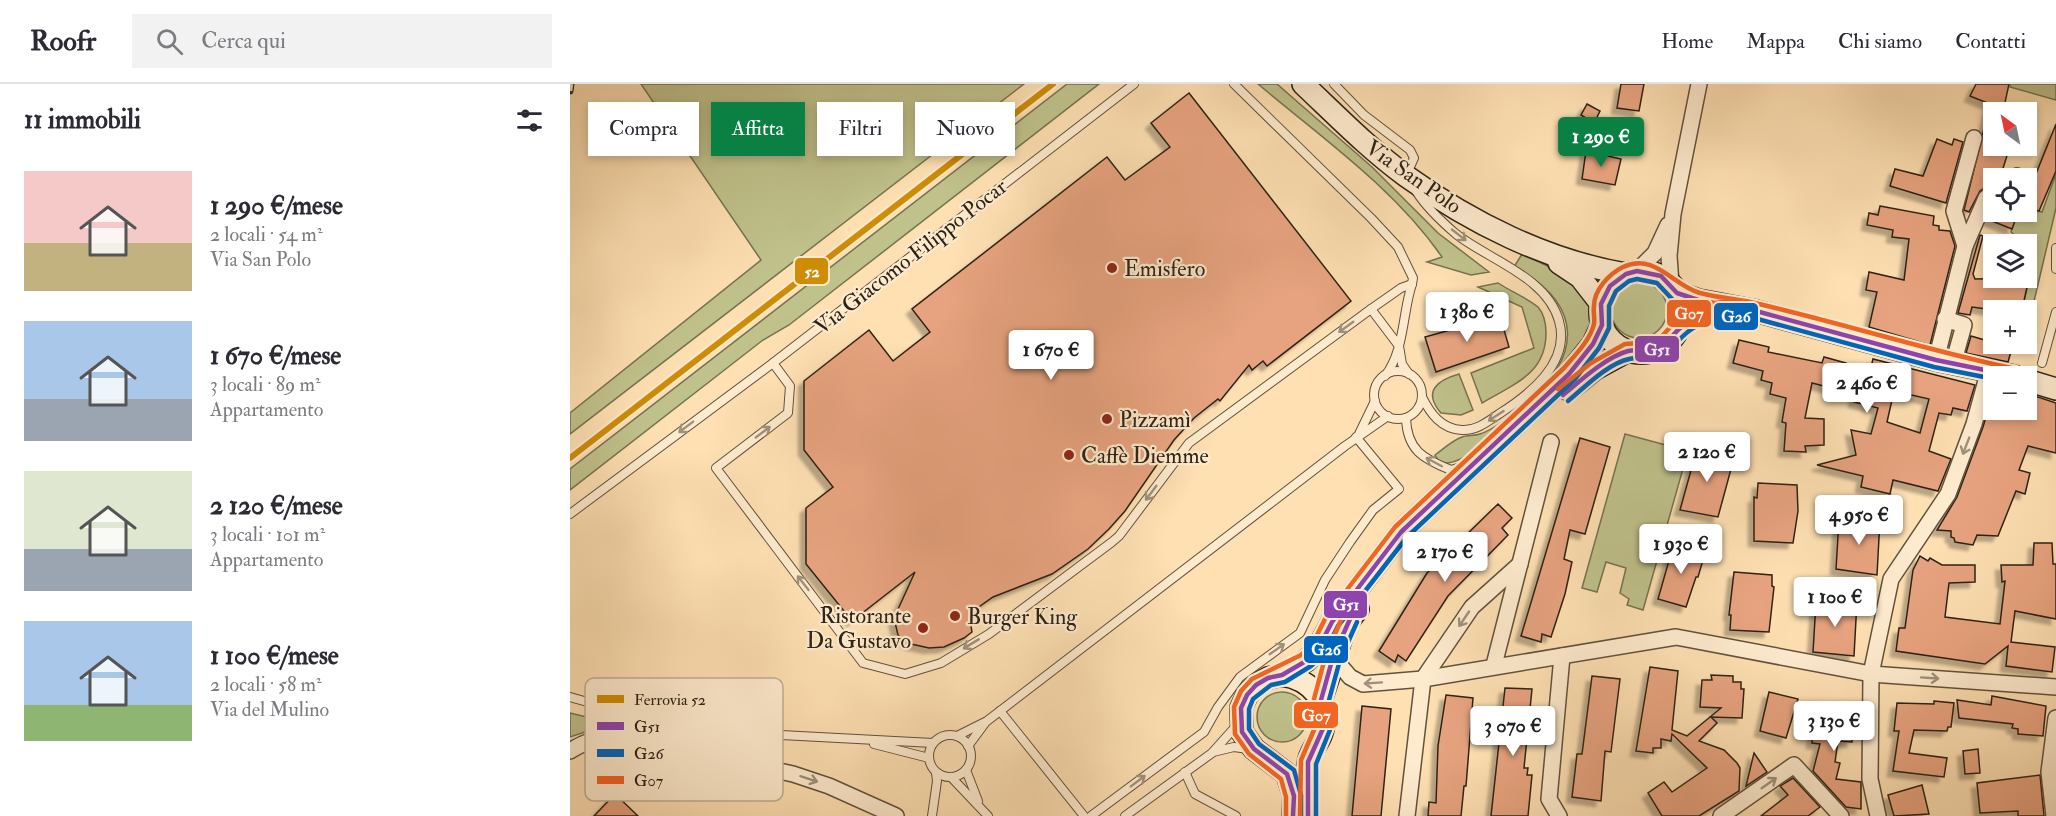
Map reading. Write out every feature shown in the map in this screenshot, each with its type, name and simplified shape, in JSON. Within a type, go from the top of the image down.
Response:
[{"type":"main road","name":"Via San Polo","points":[[1303,84],[1362,140],[1406,176],[1484,223],[1538,250],[1580,276],[1602,314],[1608,336],[1628,351],[1648,352],[1658,349],[1666,344],[1679,329],[1702,315],[1725,307]]},
{"type":"main road","name":"Via San Polo","points":[[1538,250],[1604,270],[1655,274],[1674,288],[1725,307],[1756,311],[1944,362],[1983,369]]},
{"type":"main road","points":[[1293,816],[1294,796],[1287,774],[1261,754],[1242,732],[1241,708],[1251,690],[1268,678],[1282,675],[1306,662],[1318,649],[1332,622],[1401,532],[1569,374],[1589,350],[1610,286],[1632,273]]},
{"type":"main road","points":[[1674,288],[1682,311],[1679,329]]},
{"type":"main road","points":[[1308,816],[1308,762],[1325,724],[1321,700],[1333,657],[1346,624],[1411,542],[1582,377],[1628,351]]},
{"type":"main road","points":[[2037,383],[2056,389]]},
{"type":"main road","points":[[1282,675],[1305,682],[1321,700]]},
{"type":"main road","points":[[1261,754],[1293,759],[1314,747]]},
{"type":"street","points":[[1674,288],[1669,256],[1673,214],[1699,84]]},
{"type":"street","points":[[1965,246],[1954,211],[1974,138]]},
{"type":"street","points":[[1944,362],[1964,325],[1945,319],[1965,246],[1983,205]]},
{"type":"street","points":[[1632,273],[1655,253],[1673,214]]},
{"type":"street","points":[[1878,816],[1870,779],[1871,674],[1891,579],[1948,494],[1974,424],[1983,392]]},
{"type":"street","points":[[1494,665],[1551,442]]},
{"type":"street","points":[[1407,816],[1423,679],[1472,607],[1520,564]]},
{"type":"street","points":[[1333,657],[1350,677],[1363,684],[1423,679],[1494,665],[1676,637],[1871,674],[2056,687]]},
{"type":"street","points":[[1559,816],[1549,799],[1562,656]]},
{"type":"street","points":[[2054,816],[2049,772],[2056,718]]},
{"type":"street","points":[[570,751],[585,742]]},
{"type":"street","points":[[1721,816],[1794,765],[1841,816]]},
{"type":"street","points":[[783,772],[829,786],[896,816]]},
{"type":"lane","name":"Via Giacomo Filippo Pocar","points":[[570,514],[773,363],[1134,84]]},
{"type":"lane","points":[[1234,84],[1398,247],[1413,278],[1393,365],[1376,387],[1375,400],[1366,424],[1356,437]]},
{"type":"lane","points":[[1334,84],[1364,115],[1410,150],[1414,158],[1406,176],[1422,200],[1456,234],[1529,280],[1550,304],[1559,321],[1561,343],[1553,364],[1539,384],[1478,428],[1461,430],[1446,426],[1432,417],[1422,397],[1420,386],[1402,364],[1398,346],[1371,309]]},
{"type":"lane","points":[[2056,248],[2056,269]]},
{"type":"lane","points":[[773,363],[790,386],[788,413],[716,468],[863,663],[905,674],[941,663],[989,634],[1112,542],[1119,536],[1189,443],[1371,309],[1401,288],[1412,284]]},
{"type":"lane","points":[[2042,363],[2056,312]]},
{"type":"lane","points":[[1385,376],[1397,372],[1409,374]]},
{"type":"lane","points":[[783,736],[933,743],[944,736],[957,736],[987,721],[1356,437],[1388,417],[1406,418],[1417,410],[1422,397]]},
{"type":"lane","points":[[1375,400],[1388,417]]},
{"type":"lane","points":[[1406,418],[1407,436],[1413,447],[1431,462],[1451,470],[1468,464],[1485,452]]},
{"type":"lane","points":[[1091,816],[1204,732],[1218,707],[1240,677],[1300,633],[1325,580],[1350,542],[1373,510],[1399,489],[1356,437]]},
{"type":"lane","points":[[570,698],[585,702]]},
{"type":"lane","points":[[1000,711],[1084,816]]},
{"type":"lane","points":[[968,746],[987,721]]},
{"type":"lane","points":[[1125,816],[1212,753],[1240,721]]},
{"type":"lane","points":[[951,777],[966,770],[971,758],[968,746],[957,736]]},
{"type":"lane","points":[[861,741],[928,758]]},
{"type":"lane","points":[[932,816],[938,781],[928,758],[933,743]]},
{"type":"lane","points":[[1212,753],[1234,747],[1261,754]]},
{"type":"lane","points":[[966,770],[980,805]]},
{"type":"lane","points":[[1185,772],[1195,794],[1236,816]]},
{"type":"lane","points":[[936,773],[951,777],[988,816]]},
{"type":"green space","points":[[641,84],[1024,84],[1001,102],[915,102],[915,156],[931,156],[570,434],[570,413],[761,260],[690,156],[699,156],[699,102],[653,102]]},
{"type":"green space","points":[[1067,84],[1099,84],[1015,149],[1015,124]]},
{"type":"green space","points":[[1258,84],[1277,84],[1372,167],[1438,233],[1489,272],[1471,275],[1427,262],[1442,257],[1402,208],[1356,165]]},
{"type":"green space","points":[[2010,84],[2056,84],[2056,100],[2010,87]]},
{"type":"green space","points":[[974,156],[1006,156],[789,325],[763,340],[570,490],[570,469]]},
{"type":"green space","points":[[2056,174],[2056,208],[2034,300],[2024,300],[2027,288],[2037,288],[2037,234],[2013,234],[2011,232],[2014,222],[2037,222],[2037,211],[2042,212]]},
{"type":"green space","points":[[1522,254],[1564,275],[1574,282],[1589,299],[1593,313],[1588,340],[1562,374],[1499,434],[1459,460],[1442,462],[1435,455],[1452,442],[1491,429],[1542,388],[1556,369],[1565,351],[1567,333],[1564,315],[1554,298],[1537,282],[1514,267]]},
{"type":"green space","points":[[1639,282],[1650,284],[1659,290],[1665,299],[1667,310],[1665,321],[1659,330],[1650,336],[1639,338],[1628,336],[1619,330],[1613,321],[1611,310],[1613,299],[1619,290],[1628,284]]},
{"type":"green space","points":[[1498,283],[1538,307],[1546,326],[1545,347],[1540,359],[1526,376],[1482,403],[1471,373],[1534,348],[1522,307],[1478,287]]},
{"type":"green space","points":[[1459,374],[1473,410],[1461,415],[1441,413],[1433,398],[1435,388],[1439,383]]},
{"type":"green space","points":[[1625,434],[1688,451],[1643,610],[1627,605],[1629,599],[1620,593],[1626,568],[1606,562],[1597,592],[1582,588]]},
{"type":"green space","points":[[1277,692],[1287,692],[1300,699],[1307,712],[1307,722],[1300,735],[1287,742],[1277,742],[1268,738],[1261,731],[1257,722],[1257,712],[1261,703],[1268,696]]},
{"type":"green space","points":[[570,713],[585,717],[585,732],[570,737]]},
{"type":"building","points":[[1621,84],[1644,84],[1639,111],[1617,108]]},
{"type":"building","points":[[1976,84],[2009,84],[2005,102],[1985,102],[1970,96]]},
{"type":"building","points":[[1189,93],[1351,301],[1267,366],[1263,361],[1252,370],[1249,365],[1220,401],[1218,399],[1194,418],[1174,440],[1125,511],[1109,529],[1088,549],[1052,574],[993,597],[969,614],[972,632],[964,638],[944,647],[929,648],[911,644],[898,635],[894,618],[915,572],[852,621],[806,564],[806,508],[833,487],[804,450],[804,381],[869,330],[893,361],[930,332],[912,309],[1107,157],[1125,180],[1170,147],[1151,123]]},
{"type":"building","points":[[1587,104],[1600,111],[1594,123],[1581,115]]},
{"type":"building","points":[[2056,124],[2056,171],[2039,211],[2037,210],[2037,171]]},
{"type":"building","points":[[1983,133],[1983,156],[2007,156],[2003,168],[1983,168],[1983,189],[1969,212],[1964,210]]},
{"type":"building","points":[[1937,139],[1952,145],[1954,139],[1963,142],[1946,203],[1890,186],[1895,169],[1923,176]]},
{"type":"building","points":[[1586,151],[1621,159],[1615,185],[1582,179]]},
{"type":"building","points":[[1880,206],[1934,216],[1933,225],[1939,226],[1939,230],[1950,231],[1955,246],[1930,345],[1869,327],[1877,292],[1866,290],[1869,272],[1904,280],[1909,239],[1892,237],[1893,230],[1867,225],[1869,213],[1878,215]]},
{"type":"building","points":[[1994,222],[2015,222],[2012,229]]},
{"type":"building","points":[[1980,235],[1983,236],[1973,274],[1975,279],[1983,279],[1983,288],[2027,288],[2024,300],[1983,300],[1983,308],[1972,307],[1970,315],[1958,313]]},
{"type":"building","points":[[1500,316],[1509,347],[1436,372],[1425,337]]},
{"type":"building","points":[[1971,336],[1983,340],[1983,354],[2010,354],[2008,362],[1966,353]]},
{"type":"building","points":[[1739,340],[1769,347],[1768,352],[1822,363],[1824,357],[1846,363],[1844,369],[1869,375],[1873,359],[1975,385],[1967,411],[1953,408],[1951,415],[1939,413],[1929,451],[1951,459],[1938,491],[1893,480],[1890,494],[1861,487],[1863,476],[1817,465],[1856,455],[1851,430],[1871,434],[1878,408],[1854,402],[1855,394],[1812,383],[1805,418],[1824,419],[1824,445],[1805,446],[1806,452],[1784,451],[1786,423],[1782,422],[1786,398],[1770,394],[1772,383],[1761,380],[1763,371],[1733,363]],"holes":[[[1894,391],[1929,399],[1920,433],[1887,422]]]},
{"type":"building","points":[[2037,397],[2056,403],[2056,453],[2028,446],[2019,470],[2030,473],[2025,494],[2016,491],[1998,536],[1977,535],[1973,545],[1955,542],[1951,537],[1951,531],[1937,530],[1957,497],[1985,420],[2037,420]]},
{"type":"building","points":[[1580,438],[1610,447],[1585,534],[1570,530],[1564,559],[1572,562],[1565,594],[1551,637],[1542,634],[1541,642],[1521,636]]},
{"type":"building","points":[[1698,445],[1712,449],[1711,452],[1734,458],[1718,517],[1680,510]]},
{"type":"building","points":[[1758,483],[1797,485],[1798,511],[1793,543],[1754,541],[1754,497],[1757,498]]},
{"type":"building","points":[[1498,504],[1512,518],[1502,528],[1508,535],[1448,596],[1406,661],[1398,655],[1395,662],[1379,651],[1427,573]]},
{"type":"building","points":[[1858,518],[1880,519],[1877,575],[1836,569],[1839,520],[1858,521]]},
{"type":"building","points":[[1674,543],[1701,551],[1699,559],[1703,560],[1686,607],[1658,599]]},
{"type":"building","points":[[2034,543],[2052,543],[2053,564],[2056,564],[2056,619],[2015,611],[2011,642],[2055,647],[2052,672],[2006,666],[2008,646],[1985,664],[1896,651],[1899,628],[1905,628],[1913,570],[1920,556],[1928,561],[1930,558],[1942,565],[1975,565],[1975,582],[1949,583],[1945,617],[2000,624],[2005,581],[2002,582],[2001,565],[2033,565]]},
{"type":"building","points":[[1734,572],[1772,575],[1772,586],[1774,587],[1769,632],[1730,630],[1731,615],[1729,615]]},
{"type":"building","points":[[1835,600],[1857,601],[1854,656],[1813,652],[1816,602],[1835,603]]},
{"type":"building","points":[[1650,667],[1678,671],[1672,730],[1687,736],[1721,708],[1700,707],[1702,680],[1712,680],[1711,675],[1733,676],[1733,682],[1741,682],[1741,689],[1744,689],[1742,718],[1711,717],[1717,723],[1699,741],[1724,750],[1737,763],[1740,768],[1739,791],[1699,816],[1662,816],[1648,793],[1664,782],[1672,792],[1707,768],[1672,734],[1671,741],[1661,739],[1661,748],[1653,748],[1653,753],[1636,751]]},
{"type":"building","points":[[1592,676],[1620,679],[1611,752],[1605,751],[1601,801],[1572,797],[1577,754],[1582,754]]},
{"type":"building","points":[[1505,688],[1532,689],[1524,768],[1528,768],[1527,775],[1532,775],[1528,816],[1491,816]]},
{"type":"building","points":[[1769,692],[1798,699],[1786,738],[1760,731]]},
{"type":"building","points":[[1446,695],[1473,698],[1466,786],[1464,786],[1461,816],[1428,816],[1429,802],[1436,803],[1438,746]]},
{"type":"building","points":[[1992,696],[2046,706],[2043,736],[2018,734],[2018,729],[2012,728],[2013,724],[1959,718],[1957,700],[1991,705]]},
{"type":"building","points":[[1934,701],[1954,703],[1951,727],[1948,727],[1947,731],[1914,730],[1909,753],[1947,758],[1944,777],[1893,771],[1899,731],[1894,731],[1897,703],[1934,704]]},
{"type":"building","points":[[1815,703],[1854,711],[1852,742],[1838,741],[1835,762],[1840,763],[1836,779],[1861,782],[1861,809],[1846,807],[1813,771],[1820,744],[1812,743]]},
{"type":"building","points":[[1362,706],[1391,709],[1381,816],[1352,816]]},
{"type":"building","points":[[1978,749],[1980,773],[1965,774],[1963,751]]},
{"type":"building","points":[[1754,753],[1767,772],[1746,786]]},
{"type":"building","points":[[2040,775],[2044,816],[2018,816],[2018,811],[1980,813],[1977,783]]},
{"type":"building","points":[[1793,778],[1820,807],[1808,816],[1761,816],[1788,795],[1780,786]]},
{"type":"building","points":[[1922,785],[1929,814],[1894,816],[1888,795]]},
{"type":"building","points":[[608,801],[622,801],[638,816],[594,816]]},
{"type":"railway","points":[[570,91],[571,84]]},
{"type":"rail line","name":"52","points":[[570,458],[1053,84]]},
{"type":"transit line","name":"G07","points":[[1286,816],[1286,797],[1281,779],[1249,754],[1235,734],[1234,707],[1241,691],[1252,679],[1301,655],[1312,645],[1326,617],[1395,527],[1563,369],[1581,348],[1592,330],[1595,300],[1599,288],[1618,270],[1634,264],[1645,264],[1700,293],[1759,304],[2003,366]]},
{"type":"transit line","name":"G51","points":[[1293,816],[1294,796],[1287,774],[1254,749],[1242,732],[1241,708],[1247,695],[1256,685],[1268,678],[1282,675],[1306,661],[1318,649],[1332,622],[1401,532],[1569,374],[1593,344],[1602,325],[1601,304],[1610,286],[1626,274],[1637,271],[1661,276],[1677,293],[1698,300],[1756,311],[1936,360],[1983,370]]},
{"type":"transit line","name":"G26","points":[[1301,816],[1301,795],[1294,770],[1259,744],[1249,729],[1249,709],[1253,699],[1271,685],[1285,682],[1311,666],[1324,654],[1338,626],[1407,537],[1575,379],[1599,348],[1609,328],[1609,306],[1616,291],[1629,281],[1637,279],[1657,283],[1673,300],[1696,307],[1754,318],[1934,367],[1983,377]]},
{"type":"transit line","name":"G07","points":[[1558,389],[1591,363],[1625,344],[1655,342],[1676,322],[1704,306],[1731,301],[1753,303]]},
{"type":"transit line","name":"G51","points":[[1563,395],[1611,358],[1632,350],[1651,351],[1662,346],[1679,329],[1696,317],[1723,309],[1752,310]]},
{"type":"transit line","name":"G26","points":[[1568,401],[1597,377],[1621,362],[1633,358],[1662,356],[1697,326],[1723,317],[1751,317]]},
{"type":"transit line","name":"G07","points":[[1300,816],[1301,760],[1317,723],[1314,699],[1326,654],[1343,616]]},
{"type":"transit line","name":"G51","points":[[1308,816],[1308,762],[1325,724],[1321,700],[1333,657],[1350,619]]},
{"type":"transit line","name":"G26","points":[[1316,816],[1316,764],[1332,725],[1329,700],[1340,660],[1357,622]]},
{"type":"place","name":"Emisfero","points":[[1112,268]]},
{"type":"place","name":"Pizzamì","points":[[1107,419]]},
{"type":"place","name":"Caffè Diemme","points":[[1069,455]]},
{"type":"place","name":"Burger King","points":[[955,616]]},
{"type":"place","name":"Ristorante Da Gustavo","points":[[923,628]]}]
